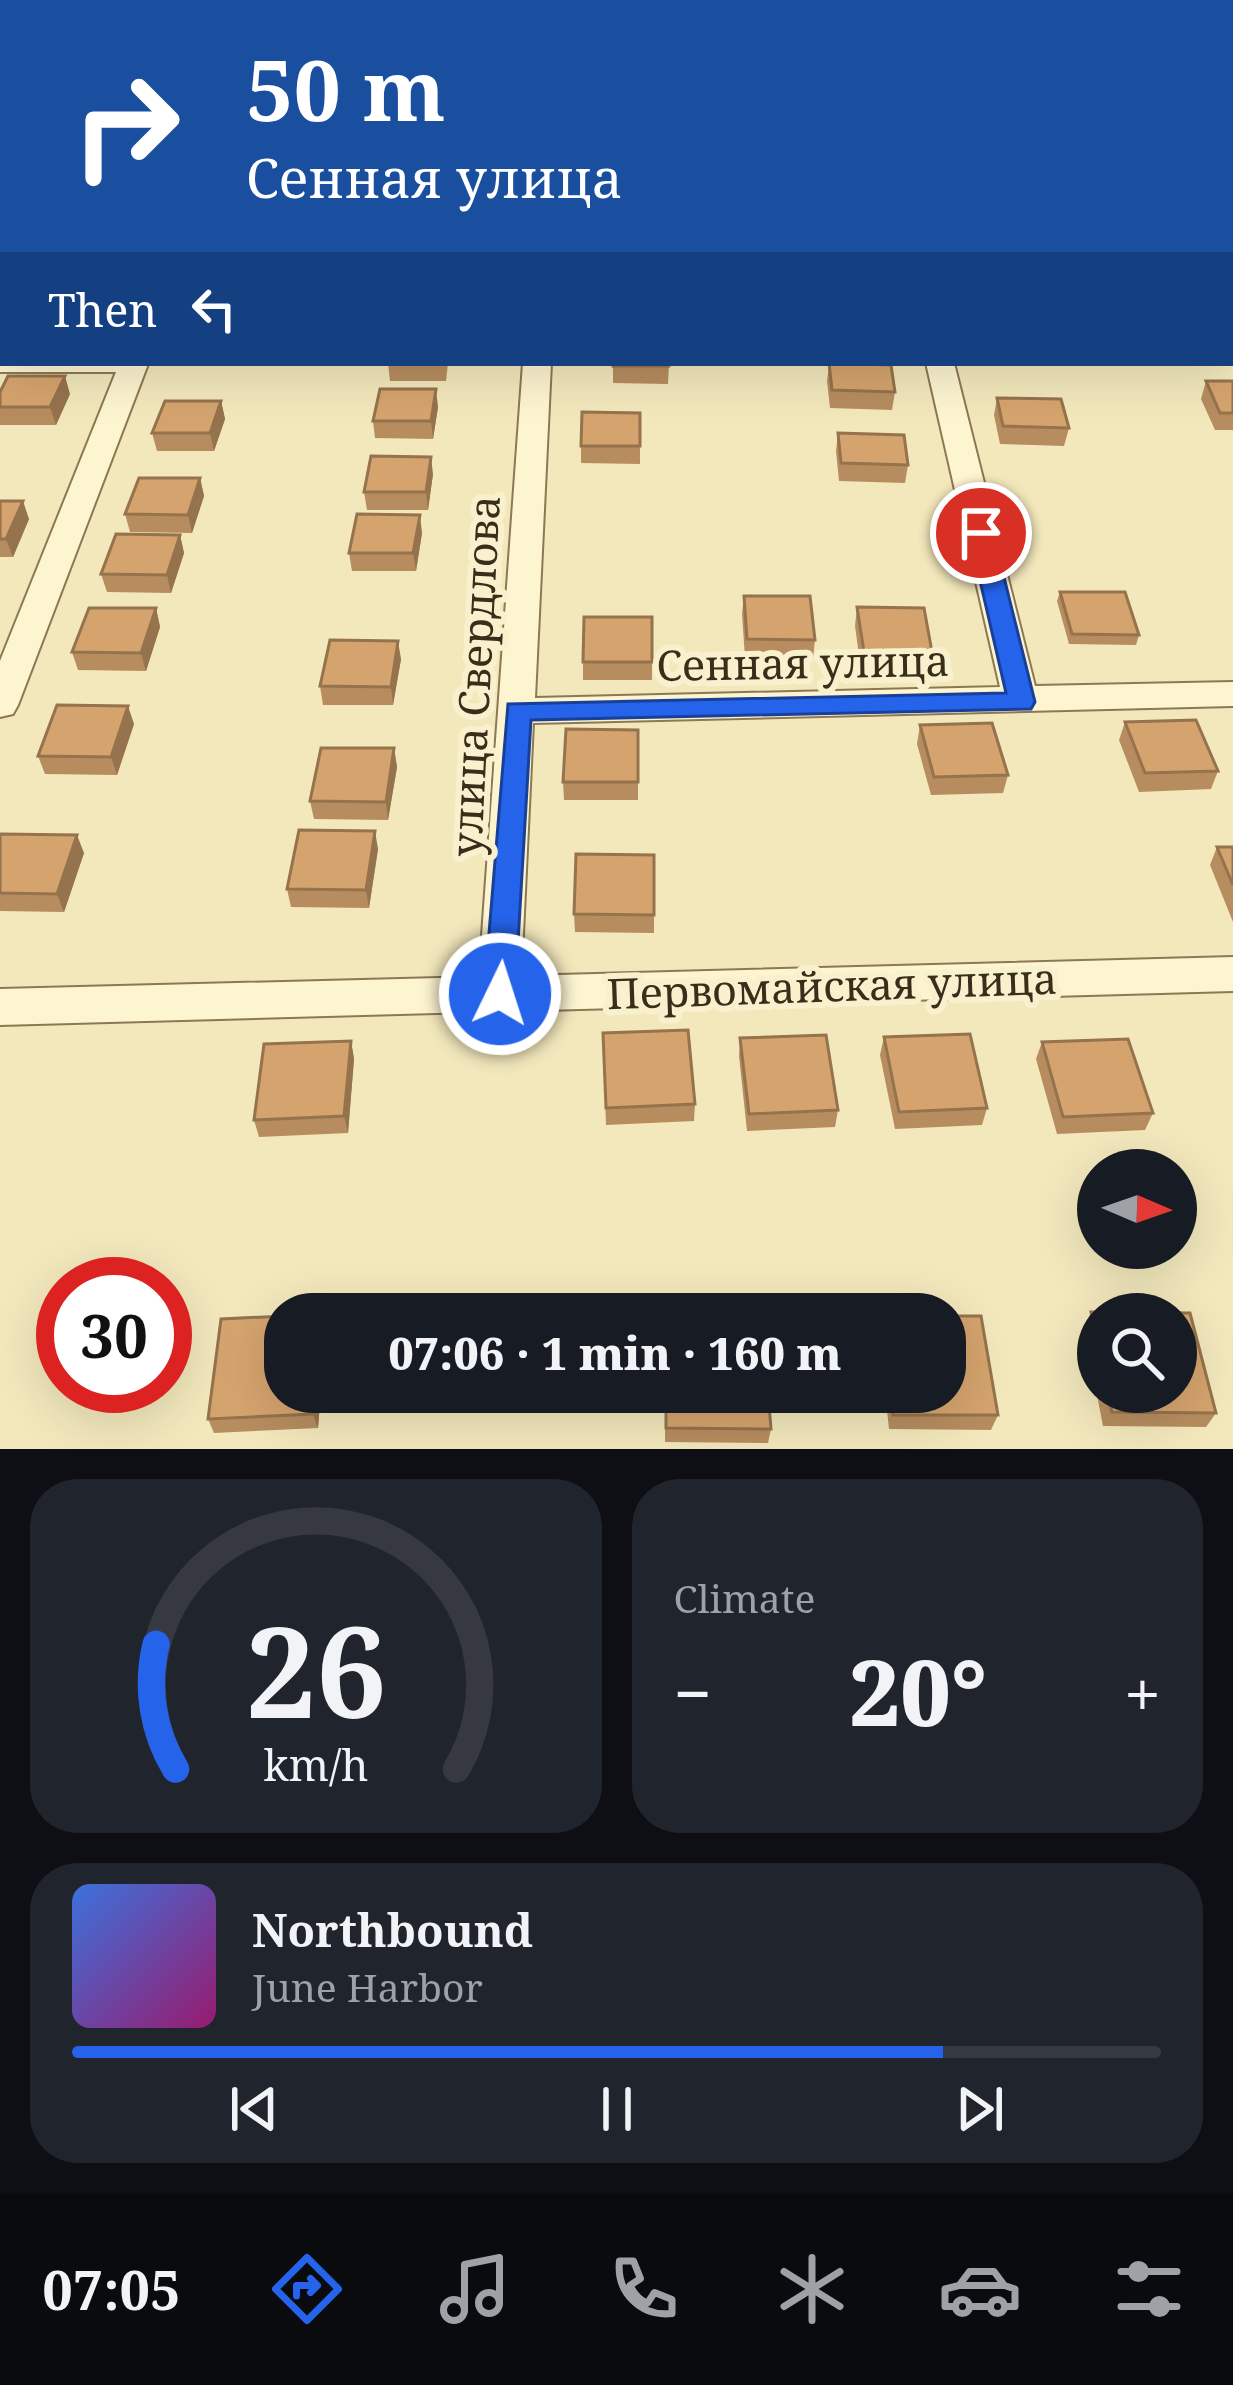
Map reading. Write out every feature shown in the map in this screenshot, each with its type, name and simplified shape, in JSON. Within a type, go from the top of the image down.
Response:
[{"type":"street","points":[[0,705],[17,616],[133,366]]},
{"type":"street","name":"улица Свердлова","points":[[500,994],[537,366]]},
{"type":"street","points":[[941,366],[1021,702]]},
{"type":"street","name":"Сенная улица","points":[[518,711],[1233,694]]},
{"type":"street","name":"Первомайская улица","points":[[0,1007],[1233,974]]},
{"type":"building","points":[[829,366],[891,366],[895,392],[832,390]]},
{"type":"building","points":[[8,376],[65,376],[50,407],[0,407],[0,392]]},
{"type":"building","points":[[1206,381],[1233,381],[1233,413],[1220,413]]},
{"type":"building","points":[[380,389],[436,389],[431,421],[373,421]]},
{"type":"building","points":[[997,398],[1061,399],[1069,428],[1003,426]]},
{"type":"building","points":[[165,401],[221,401],[210,433],[152,433]]},
{"type":"building","points":[[582,412],[640,413],[640,446],[581,446]]},
{"type":"building","points":[[838,433],[904,435],[908,465],[841,463]]},
{"type":"building","points":[[371,456],[431,457],[426,492],[364,492]]},
{"type":"building","points":[[139,478],[200,478],[188,515],[125,514]]},
{"type":"building","points":[[0,501],[23,501],[6,539],[0,539]]},
{"type":"building","points":[[357,514],[420,515],[413,553],[349,553]]},
{"type":"building","points":[[116,534],[180,535],[167,575],[101,574]]},
{"type":"building","points":[[1060,592],[1125,592],[1139,635],[1072,634]]},
{"type":"building","points":[[744,596],[810,596],[815,640],[747,639]]},
{"type":"building","points":[[857,607],[924,608],[932,652],[864,652]]},
{"type":"building","points":[[89,608],[156,608],[141,653],[72,652]]},
{"type":"building","points":[[584,617],[652,617],[652,662],[583,662]]},
{"type":"building","points":[[330,640],[398,641],[391,687],[320,686]]},
{"type":"building","points":[[57,705],[128,706],[111,757],[38,756]]},
{"type":"building","points":[[1196,720],[1218,771],[1145,773],[1125,722]]},
{"type":"building","points":[[992,723],[1008,775],[934,777],[920,725]]},
{"type":"building","points":[[566,729],[638,730],[638,782],[563,782]]},
{"type":"building","points":[[321,748],[394,748],[386,802],[310,801]]},
{"type":"building","points":[[299,830],[375,831],[366,890],[287,889]]},
{"type":"building","points":[[0,834],[77,835],[57,894],[0,893]]},
{"type":"building","points":[[1217,847],[1233,847],[1233,885]]},
{"type":"building","points":[[576,854],[654,855],[654,915],[574,914]]},
{"type":"building","points":[[688,1030],[695,1104],[606,1108],[603,1033]]},
{"type":"building","points":[[970,1034],[987,1108],[899,1112],[884,1037]]},
{"type":"building","points":[[826,1035],[838,1110],[749,1114],[740,1038]]},
{"type":"building","points":[[1128,1039],[1153,1113],[1063,1117],[1042,1042]]},
{"type":"building","points":[[351,1041],[344,1116],[254,1120],[264,1044]]},
{"type":"building","points":[[966,1316],[981,1316],[998,1415],[893,1415],[966,1413]]},
{"type":"building","points":[[264,1317],[264,1413],[313,1414],[208,1419],[221,1319]]},
{"type":"building","points":[[1197,1340],[1216,1413],[1197,1413]]},
{"type":"building","points":[[666,1413],[770,1413],[771,1429],[666,1428]]},
{"type":"route","points":[[500,994],[518,711],[1021,702],[981,533]]}]
